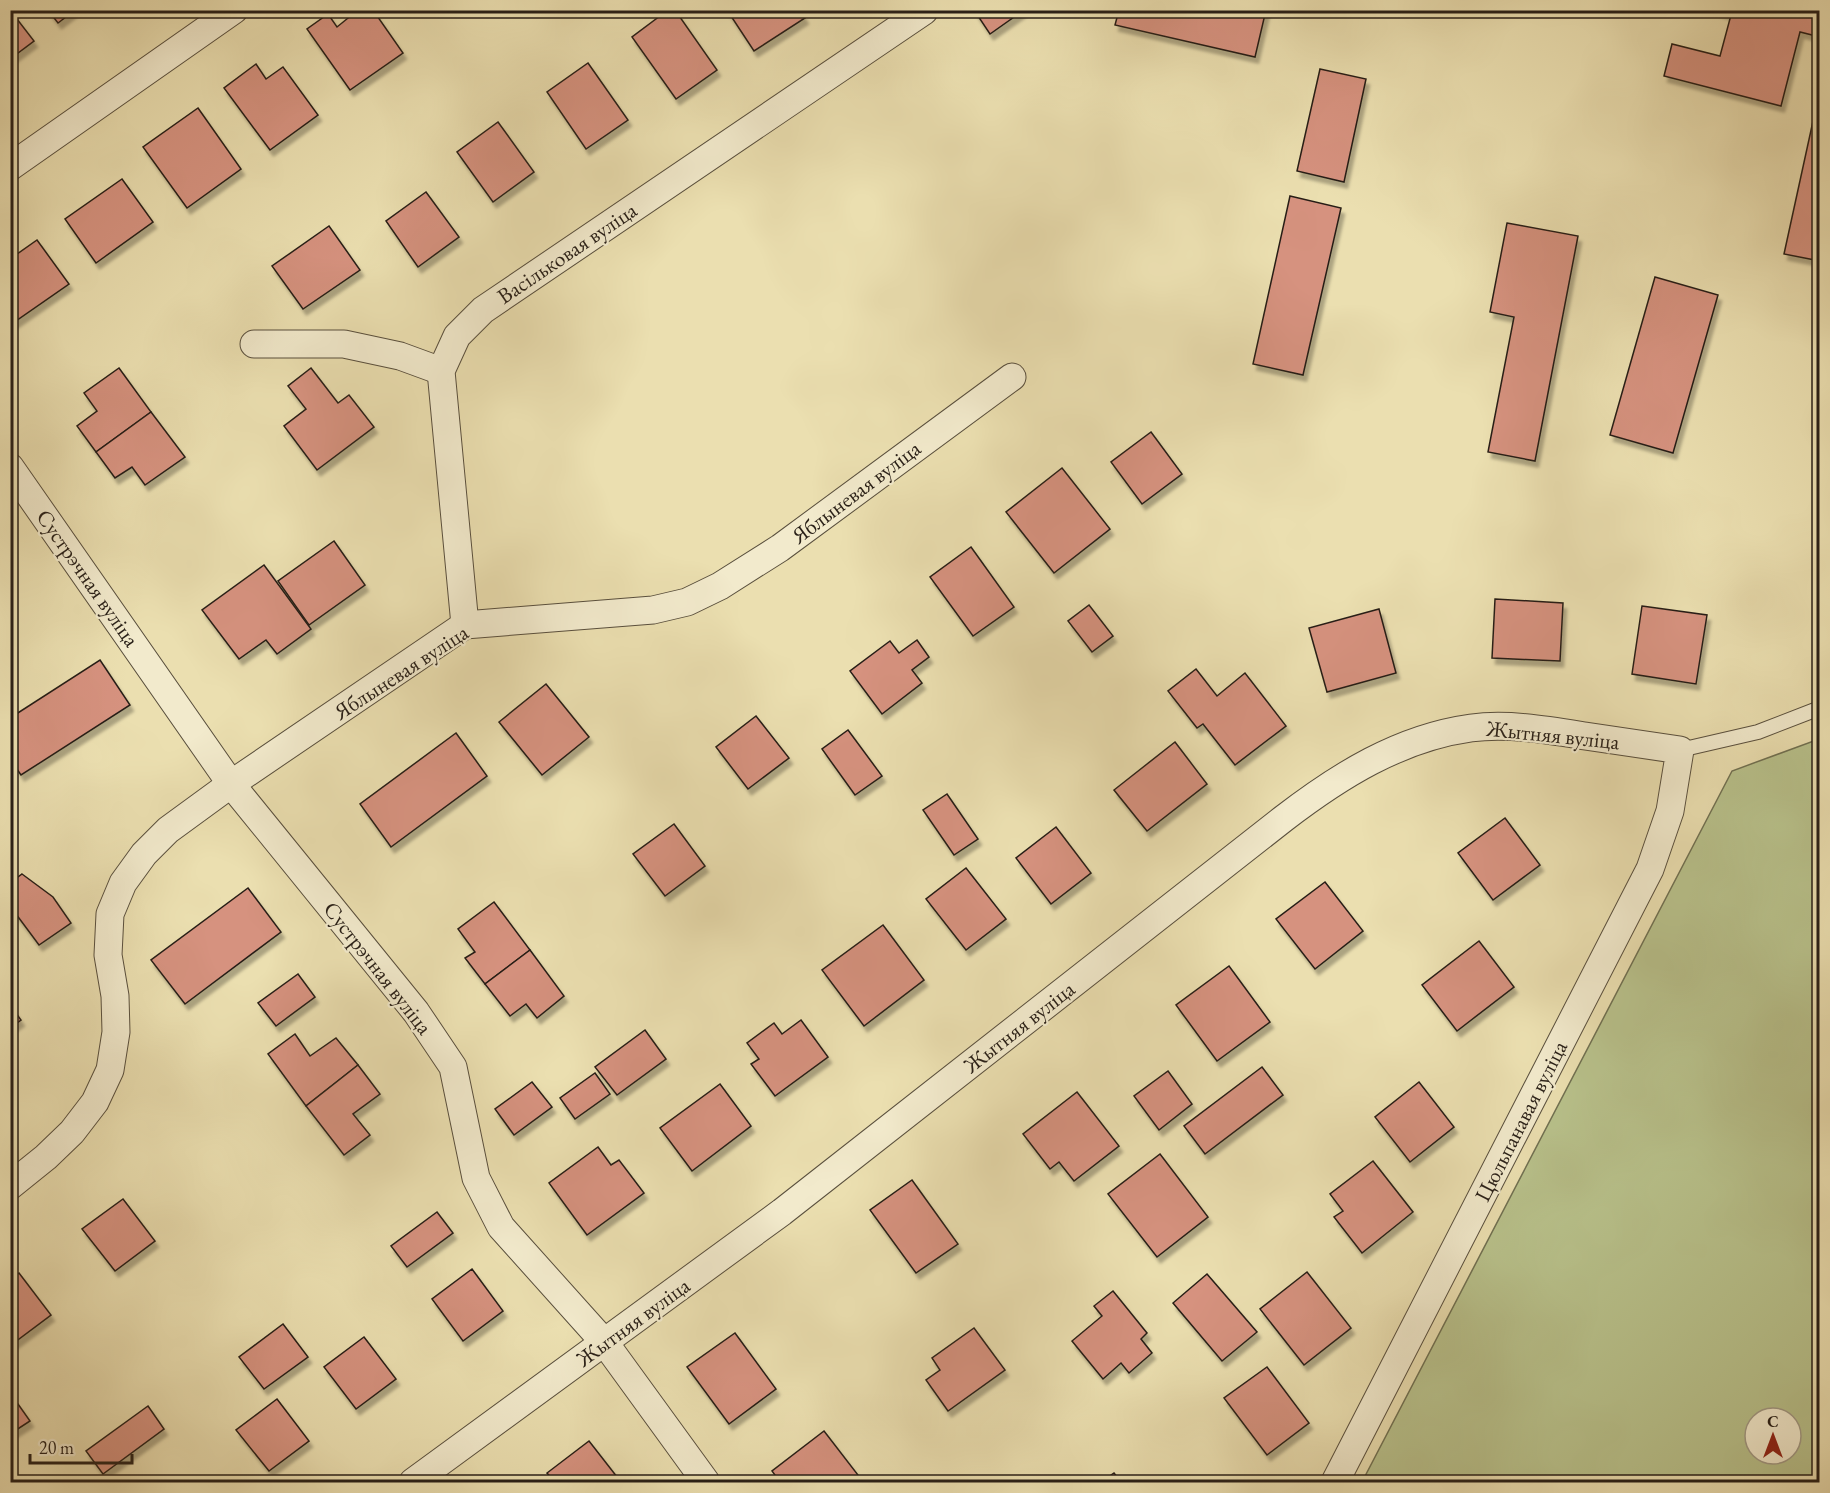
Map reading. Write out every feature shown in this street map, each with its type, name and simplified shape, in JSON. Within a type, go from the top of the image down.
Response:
[{"type":"street","points":[[10,167],[234,10]]},
{"type":"street","name":"Васільковая вуліца","points":[[441,371],[458,336],[483,310],[924,11]]},
{"type":"street","points":[[254,344],[344,344],[400,356],[441,371],[465,625]]},
{"type":"street","name":"Яблыневая вуліца","points":[[10,1186],[72,1132],[95,1102],[110,1070],[116,1032],[115,996],[108,955],[110,914],[123,883],[144,854],[168,830],[231,784],[465,625],[653,610],[687,602],[720,586],[780,548],[1012,377]]},
{"type":"street","name":"Сустрэчная вуліца","points":[[10,467],[231,784],[416,1012],[453,1067],[476,1178],[501,1227],[604,1343],[706,1482]]},
{"type":"street","name":"Жытняя вуліца","points":[[413,1482],[782,1212],[1322,789],[1364,764],[1401,747],[1472,728],[1510,727],[1549,730],[1680,750]]},
{"type":"street","name":"Цюльпанавая вуліца","points":[[1335,1482],[1650,869],[1670,812],[1680,750]]},
{"type":"lane","points":[[1680,750],[1758,732],[1820,708]]},
{"type":"green space","points":[[1819,739],[1819,1482],[1362,1482],[1732,771]]},
{"type":"building","points":[[10,10],[34,41],[10,59]]},
{"type":"building","points":[[48,10],[75,10],[58,23]]},
{"type":"building","points":[[358,10],[373,10],[403,53],[350,90],[307,29],[328,14],[337,27]]},
{"type":"building","points":[[668,10],[675,10],[717,70],[676,99],[632,37]]},
{"type":"building","points":[[727,10],[800,10],[805,18],[754,51]]},
{"type":"building","points":[[974,10],[1024,10],[990,34]]},
{"type":"building","points":[[1119,10],[1266,10],[1255,57],[1115,25]]},
{"type":"building","points":[[1715,10],[1820,10],[1820,37],[1800,32],[1781,106],[1664,76],[1672,44],[1720,56],[1731,15]]},
{"type":"building","points":[[588,63],[628,120],[586,149],[547,92]]},
{"type":"building","points":[[256,64],[266,79],[283,67],[318,115],[270,150],[224,88]]},
{"type":"building","points":[[1320,69],[1366,79],[1344,182],[1297,171]]},
{"type":"building","points":[[1820,89],[1820,261],[1784,254]]},
{"type":"building","points":[[198,108],[241,169],[187,208],[143,147]]},
{"type":"building","points":[[498,122],[534,172],[493,202],[457,152]]},
{"type":"building","points":[[122,179],[153,222],[96,263],[65,219]]},
{"type":"building","points":[[426,192],[459,237],[418,267],[386,221]]},
{"type":"building","points":[[1290,196],[1341,208],[1303,375],[1253,364]]},
{"type":"building","points":[[1507,223],[1578,236],[1535,461],[1488,452],[1514,317],[1490,312]]},
{"type":"building","points":[[329,226],[360,270],[303,309],[272,266]]},
{"type":"building","points":[[37,240],[69,284],[10,325],[10,259]]},
{"type":"building","points":[[1655,277],[1718,295],[1673,453],[1610,435]]},
{"type":"building","points":[[119,368],[151,412],[96,452],[77,426],[97,411],[84,393]]},
{"type":"building","points":[[311,368],[338,403],[349,395],[374,427],[317,470],[284,426],[306,409],[288,386]]},
{"type":"building","points":[[151,412],[185,457],[145,485],[132,467],[115,478],[96,452]]},
{"type":"building","points":[[1151,432],[1182,474],[1142,504],[1111,462]]},
{"type":"building","points":[[1062,468],[1110,529],[1054,573],[1006,512]]},
{"type":"building","points":[[334,541],[365,585],[309,625],[278,581]]},
{"type":"building","points":[[971,547],[1014,607],[973,636],[930,577]]},
{"type":"building","points":[[264,565],[311,629],[277,654],[266,640],[239,659],[202,610]]},
{"type":"building","points":[[1495,599],[1563,603],[1560,661],[1492,658]]},
{"type":"building","points":[[1089,605],[1113,636],[1092,652],[1068,621]]},
{"type":"building","points":[[1642,606],[1707,615],[1696,684],[1632,674]]},
{"type":"building","points":[[1379,609],[1396,673],[1327,692],[1309,628]]},
{"type":"building","points":[[917,640],[929,657],[912,670],[922,683],[882,714],[850,671],[890,641],[899,653]]},
{"type":"building","points":[[100,660],[130,705],[21,775],[10,759],[10,718]]},
{"type":"building","points":[[1196,669],[1217,696],[1245,673],[1286,726],[1235,765],[1203,724],[1197,728],[1168,691]]},
{"type":"building","points":[[546,684],[589,737],[542,775],[499,722]]},
{"type":"building","points":[[756,716],[789,758],[748,789],[716,747]]},
{"type":"building","points":[[848,730],[882,776],[855,795],[822,749]]},
{"type":"building","points":[[456,733],[487,776],[391,847],[360,804]]},
{"type":"building","points":[[1175,742],[1207,784],[1147,831],[1114,790]]},
{"type":"building","points":[[947,794],[978,839],[954,855],[923,810]]},
{"type":"building","points":[[1505,818],[1540,865],[1493,900],[1458,853]]},
{"type":"building","points":[[674,824],[705,866],[665,896],[633,854]]},
{"type":"building","points":[[1056,827],[1091,873],[1051,904],[1016,858]]},
{"type":"building","points":[[966,868],[1006,919],[966,950],[926,899]]},
{"type":"building","points":[[22,874],[53,897],[71,923],[39,945],[10,906],[10,883]]},
{"type":"building","points":[[1325,882],[1363,931],[1315,969],[1276,919]]},
{"type":"building","points":[[248,888],[281,932],[185,1004],[151,960]]},
{"type":"building","points":[[494,902],[530,950],[485,984],[465,958],[475,952],[458,929]]},
{"type":"building","points":[[883,925],[924,980],[864,1026],[822,970]]},
{"type":"building","points":[[1479,941],[1514,987],[1457,1031],[1422,985]]},
{"type":"building","points":[[530,950],[564,996],[537,1018],[526,1004],[510,1016],[485,984]]},
{"type":"building","points":[[1229,966],[1270,1022],[1217,1061],[1176,1005]]},
{"type":"building","points":[[298,974],[315,997],[276,1026],[258,1003]]},
{"type":"building","points":[[10,1005],[21,1020],[10,1028]]},
{"type":"building","points":[[801,1020],[828,1057],[775,1096],[751,1064],[759,1059],[747,1043],[774,1023],[782,1034]]},
{"type":"building","points":[[645,1030],[666,1059],[617,1095],[595,1067]]},
{"type":"building","points":[[295,1034],[310,1056],[336,1038],[358,1065],[306,1106],[268,1054]]},
{"type":"building","points":[[358,1065],[380,1094],[353,1114],[370,1135],[344,1155],[306,1106]]},
{"type":"building","points":[[1262,1067],[1283,1095],[1205,1154],[1184,1126]]},
{"type":"building","points":[[1168,1071],[1192,1104],[1159,1130],[1134,1096]]},
{"type":"building","points":[[595,1073],[610,1094],[575,1119],[560,1098]]},
{"type":"building","points":[[532,1082],[552,1107],[514,1135],[495,1109]]},
{"type":"building","points":[[1419,1082],[1454,1127],[1410,1162],[1375,1117]]},
{"type":"building","points":[[720,1084],[751,1126],[692,1171],[660,1128]]},
{"type":"building","points":[[1077,1092],[1119,1146],[1074,1181],[1059,1162],[1050,1169],[1023,1134]]},
{"type":"building","points":[[598,1147],[611,1165],[619,1160],[644,1193],[587,1235],[549,1183]]},
{"type":"building","points":[[1160,1154],[1208,1217],[1157,1257],[1108,1194]]},
{"type":"building","points":[[1373,1161],[1413,1212],[1362,1253],[1334,1217],[1343,1211],[1330,1194]]},
{"type":"building","points":[[912,1180],[958,1244],[916,1273],[870,1210]]},
{"type":"building","points":[[123,1199],[155,1241],[115,1271],[82,1229]]},
{"type":"building","points":[[437,1212],[453,1233],[407,1267],[391,1246]]},
{"type":"building","points":[[472,1269],[503,1311],[463,1341],[432,1299]]},
{"type":"building","points":[[1307,1272],[1351,1328],[1304,1365],[1260,1309]]},
{"type":"building","points":[[19,1273],[51,1315],[11,1345],[10,1280]]},
{"type":"building","points":[[1207,1274],[1257,1332],[1222,1361],[1173,1303]]},
{"type":"building","points":[[1113,1291],[1147,1333],[1141,1339],[1152,1353],[1129,1373],[1121,1363],[1103,1379],[1072,1341],[1102,1316],[1094,1306]]},
{"type":"building","points":[[283,1324],[308,1357],[264,1389],[239,1357]]},
{"type":"building","points":[[974,1328],[1005,1370],[948,1411],[926,1380],[940,1370],[932,1358]]},
{"type":"building","points":[[735,1333],[776,1389],[729,1424],[687,1367]]},
{"type":"building","points":[[364,1337],[396,1379],[356,1409],[324,1367]]},
{"type":"building","points":[[1267,1367],[1309,1423],[1267,1455],[1224,1398]]},
{"type":"building","points":[[277,1399],[309,1441],[269,1471],[236,1430]]},
{"type":"building","points":[[18,1404],[30,1421],[10,1434],[10,1409]]},
{"type":"building","points":[[148,1406],[164,1429],[103,1474],[86,1451]]},
{"type":"building","points":[[824,1431],[858,1475],[849,1482],[780,1482],[772,1471]]},
{"type":"building","points":[[589,1441],[621,1482],[555,1482],[547,1473]]},
{"type":"building","points":[[1114,1473],[1121,1482],[1101,1482]]}]
